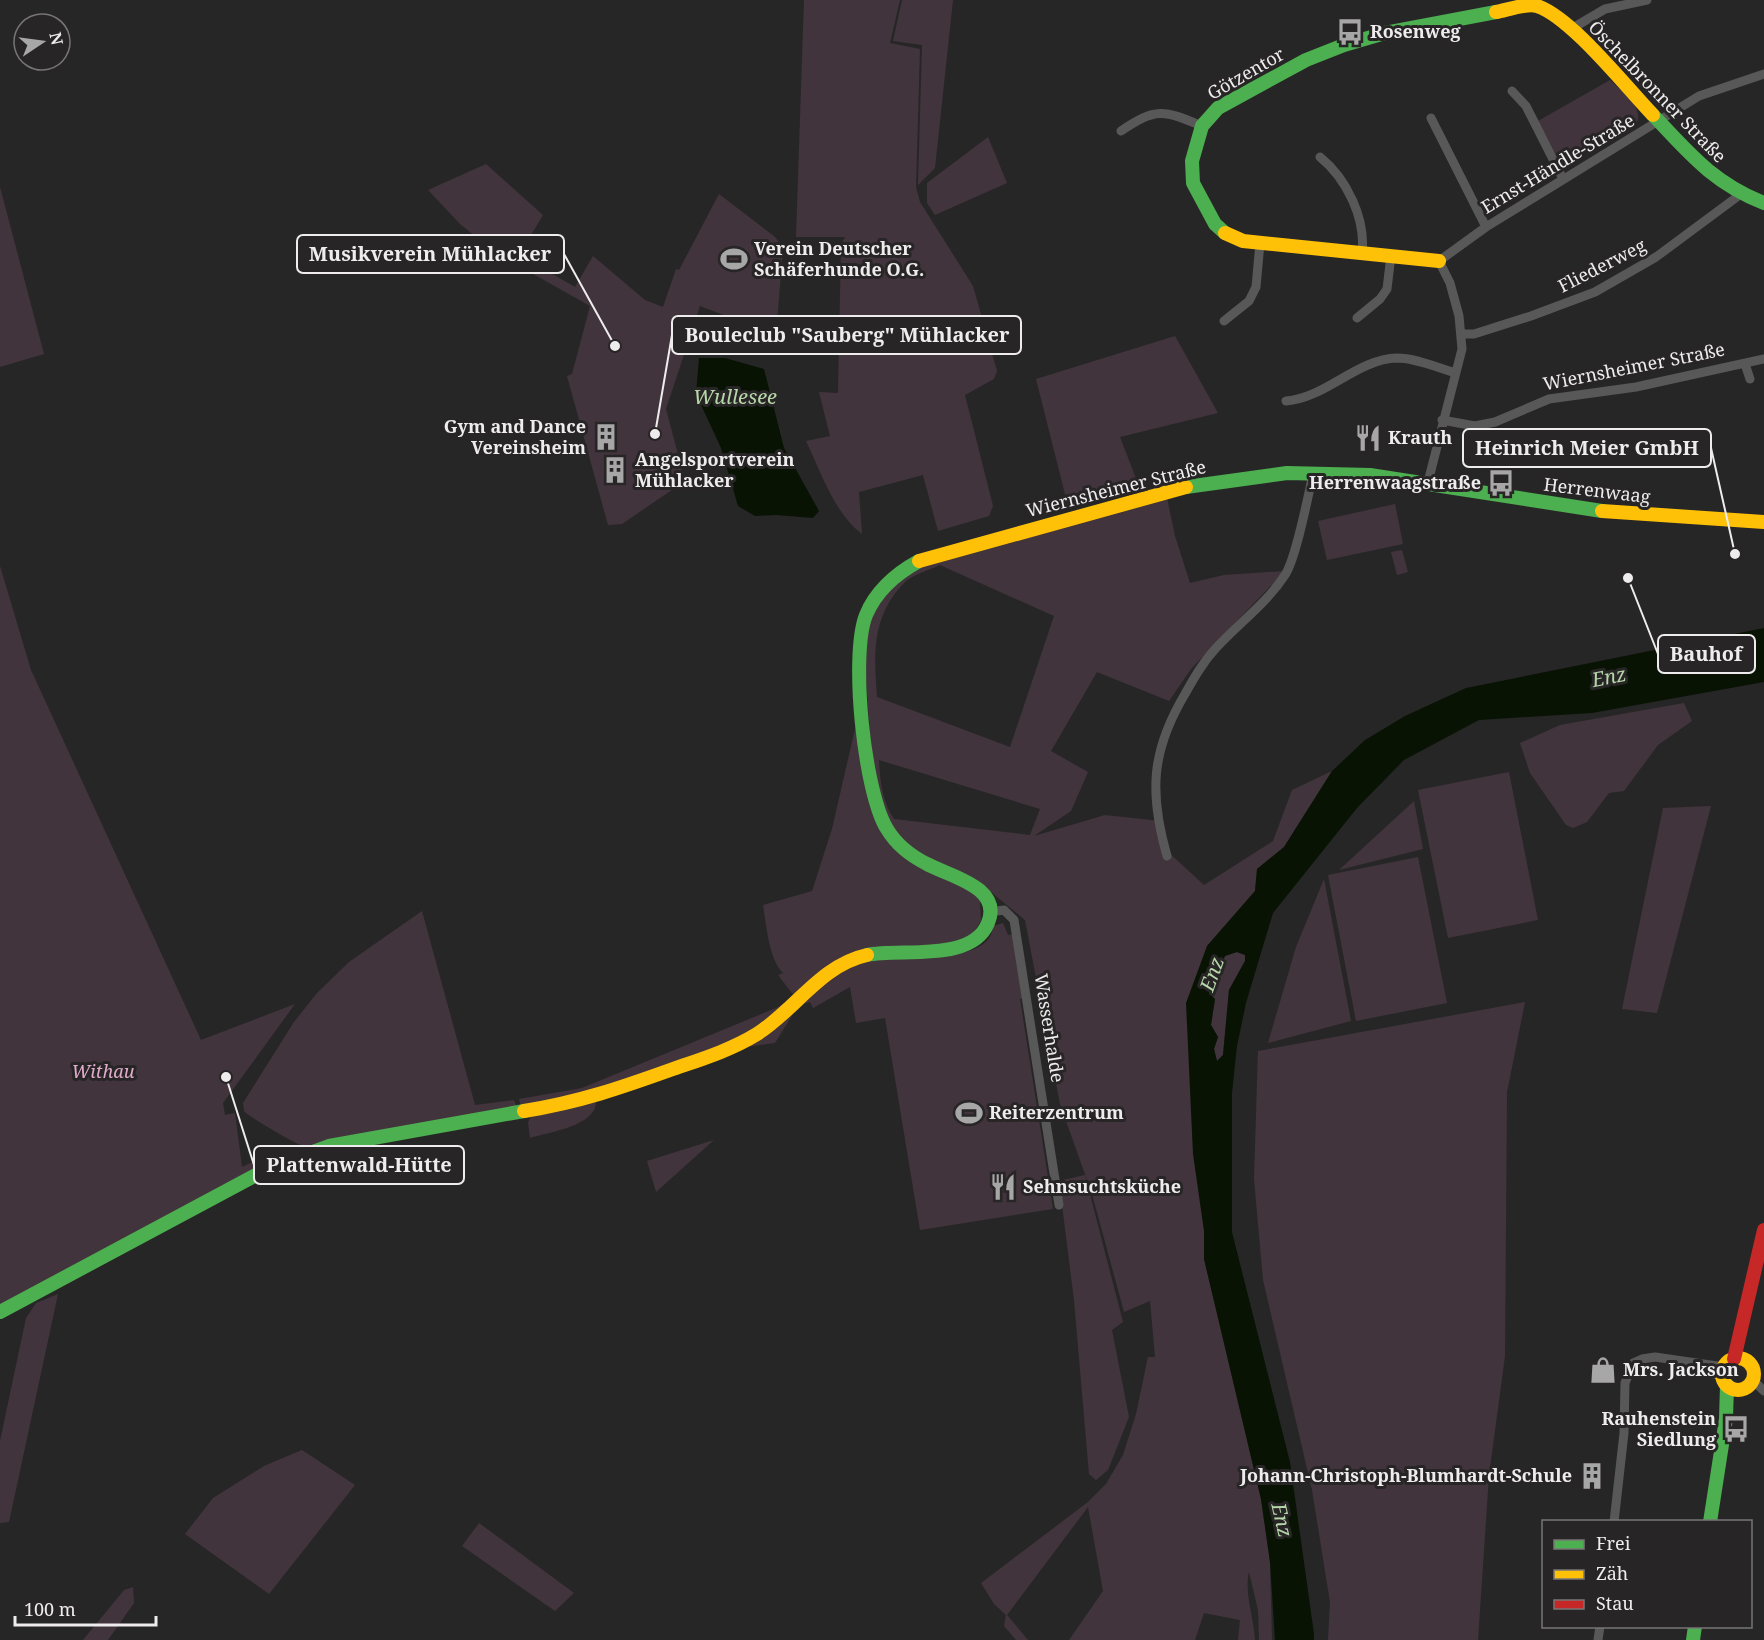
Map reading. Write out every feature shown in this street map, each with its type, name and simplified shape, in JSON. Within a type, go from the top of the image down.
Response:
[{"type":"main road","name":"Öschelbronner Straße","points":[[1385,33],[1536,3],[1571,29],[1708,173],[1741,194],[1764,203]]},
{"type":"main road","name":"Götzentor","points":[[1385,33],[1344,45],[1306,60],[1218,108],[1202,126],[1194,153],[1193,183],[1215,224],[1227,235],[1260,243],[1439,261]]},
{"type":"main road","name":"Wiernsheimer Straße","points":[[990,912],[985,895],[973,884],[927,864],[899,844],[880,816],[870,782],[860,656],[862,631],[868,612],[880,592],[904,570],[926,557],[1186,487],[1287,473],[1370,475],[1428,482]]},
{"type":"main road","name":"Herrenwaag","points":[[1428,482],[1584,510],[1764,522]]},
{"type":"main road","points":[[0,1312],[289,1159],[329,1146],[557,1105],[626,1086],[743,1042],[766,1028],[822,977],[846,962],[877,953],[944,951],[969,945],[986,928],[990,912]]},
{"type":"main road","points":[[1710,1520],[1732,1373],[1764,1230]]},
{"type":"main road","points":[[1754,1371],[1753,1380],[1748,1387],[1732,1373],[1754,1371]]},
{"type":"street","points":[[1571,29],[1605,9],[1647,0]]},
{"type":"street","name":"Ernst-Händle-Straße","points":[[1439,261],[1486,227],[1700,96],[1764,74]]},
{"type":"street","points":[[1512,91],[1526,105],[1563,179]]},
{"type":"street","points":[[1121,131],[1139,119],[1160,111],[1202,126]]},
{"type":"street","points":[[1431,118],[1486,227]]},
{"type":"street","points":[[1320,157],[1333,167],[1362,222],[1362,253]]},
{"type":"street","name":"Fliederweg","points":[[1462,334],[1474,334],[1531,316],[1595,292],[1634,272],[1741,194]]},
{"type":"street","points":[[1224,321],[1249,301],[1256,287],[1260,243]]},
{"type":"street","points":[[1357,318],[1380,299],[1386,289],[1391,255]]},
{"type":"street","points":[[1428,482],[1442,420],[1456,373],[1462,334],[1450,283],[1439,261]]},
{"type":"street","name":"Wiernsheimer Straße","points":[[1442,420],[1474,426],[1495,422],[1549,399],[1636,387],[1764,359]]},
{"type":"street","points":[[1286,401],[1304,399],[1374,364],[1388,360],[1407,360],[1456,373]]},
{"type":"street","points":[[1745,364],[1750,379]]},
{"type":"street","points":[[1167,856],[1159,828],[1155,796],[1155,771],[1162,739],[1203,664],[1216,647],[1250,617],[1286,573],[1313,474]]},
{"type":"street","name":"Wasserhalde","points":[[990,912],[1004,910],[1014,920],[1059,1206]]},
{"type":"street","points":[[1614,1520],[1628,1371],[1633,1363],[1655,1357],[1732,1373]]},
{"type":"street","points":[[1753,1380],[1764,1390]]},
{"type":"green space","points":[[804,0],[900,0],[890,43],[920,49],[916,187],[920,202],[973,286],[997,371],[994,379],[965,395],[993,506],[989,516],[938,531],[923,475],[859,492],[862,534],[836,504],[806,441],[830,436],[819,392],[838,393],[841,245],[845,237],[796,237]]},
{"type":"green space","points":[[902,0],[953,0],[935,168],[918,185],[922,45],[893,41]]},
{"type":"green space","points":[[1610,80],[1636,107],[1638,119],[1635,126],[1592,148],[1566,166],[1561,164],[1538,121]]},
{"type":"green space","points":[[988,137],[1007,183],[935,215],[927,203],[927,183]]},
{"type":"green space","points":[[486,164],[543,215],[519,255],[575,287],[593,256],[645,300],[663,307],[676,269],[679,270],[719,194],[775,237],[783,248],[777,323],[763,330],[700,306],[666,409],[685,481],[622,524],[608,525],[567,376],[572,374],[590,306],[496,253],[460,224],[428,190]]},
{"type":"green space","points":[[0,187],[44,354],[0,367]]},
{"type":"green space","points":[[1175,336],[1218,413],[1120,437],[1140,489],[1068,506],[1036,379]]},
{"type":"green space","points":[[1167,498],[1175,536],[1190,583],[1224,575],[1285,571],[1191,669],[1169,701],[1097,672],[1051,751],[1088,772],[1071,811],[1034,836],[1105,815],[1160,821],[1167,851],[1204,885],[1273,841],[1292,790],[1332,771],[1284,847],[1257,869],[1255,891],[1207,946],[1204,1259],[1261,1499],[1270,1562],[1272,1640],[1259,1640],[1258,1610],[1249,1572],[1248,1597],[1255,1640],[1238,1640],[1240,1620],[1204,1613],[1195,1640],[1069,1640],[1103,1591],[1088,1507],[1007,1615],[1028,1640],[1016,1640],[1004,1626],[1006,1615],[994,1604],[981,1583],[1088,1502],[1106,1484],[1123,1455],[1136,1414],[1148,1357],[1155,1357],[1150,1301],[1124,1312],[1092,1194],[1060,1104],[1025,920],[980,883],[927,860],[903,842],[882,809],[873,772],[864,653],[872,614],[890,588],[923,564]],"holes":[[[940,565],[1054,616],[1010,747],[877,697],[875,652],[885,610],[906,581]],[[879,760],[1040,809],[1030,835],[894,819],[882,791]]]},
{"type":"green space","points":[[1395,504],[1403,544],[1327,560],[1318,521]]},
{"type":"green space","points":[[1402,550],[1408,572],[1397,575],[1391,552]]},
{"type":"green space","name":"Withau","points":[[0,566],[31,670],[201,1040],[295,1004],[223,1103],[225,1115],[235,1113],[242,1167],[287,1145],[288,1154],[0,1306]]},
{"type":"green space","points":[[1684,703],[1692,721],[1658,745],[1624,791],[1609,793],[1587,822],[1573,828],[1566,825],[1530,773],[1520,743],[1560,725]]},
{"type":"green space","points":[[860,707],[882,828],[971,890],[980,901],[981,921],[972,934],[953,943],[873,949],[785,1005],[737,1040],[606,1089],[521,1108],[519,1099],[582,1088],[776,1008],[795,997],[778,975],[783,973],[771,951],[763,905],[812,891],[832,829]]},
{"type":"green space","points":[[1509,772],[1538,920],[1448,938],[1418,790]]},
{"type":"green space","points":[[1414,801],[1423,849],[1339,870]]},
{"type":"green space","points":[[1711,806],[1657,1013],[1622,1009],[1663,808]]},
{"type":"green space","points":[[1418,857],[1447,1003],[1356,1021],[1328,875]]},
{"type":"green space","points":[[1324,879],[1351,1021],[1268,1043],[1296,947]]},
{"type":"green space","points":[[422,911],[475,1105],[514,1100],[517,1108],[309,1148],[276,1132],[244,1111],[243,1103],[294,1022],[317,993],[349,962]]},
{"type":"green space","name":"Reiterzentrum","points":[[1003,923],[1008,935],[1014,934],[1025,998],[1020,999],[1053,1209],[920,1230],[885,1018],[856,1023],[850,987],[813,1008],[810,1002],[804,1004],[804,1002],[832,977],[856,963],[878,958],[959,954],[976,948],[988,939],[993,926]]},
{"type":"green space","points":[[1237,952],[1245,955],[1245,961],[1229,990],[1223,1055],[1217,1061],[1214,1049],[1218,1037],[1211,1025],[1215,999],[1211,995],[1211,988],[1225,956]]},
{"type":"green space","points":[[1525,1002],[1507,1092],[1505,1356],[1489,1475],[1478,1640],[1328,1640],[1330,1602],[1312,1490],[1263,1280],[1254,1179],[1258,1051]]},
{"type":"green space","points":[[795,1011],[775,1043],[739,1048]]},
{"type":"green space","points":[[596,1100],[595,1109],[581,1122],[530,1138],[528,1122],[531,1116]]},
{"type":"green space","points":[[714,1140],[656,1192],[647,1161]]},
{"type":"green space","points":[[1085,1175],[1123,1322],[1112,1330],[1129,1417],[1108,1470],[1096,1480],[1089,1474],[1074,1300],[1059,1181]]},
{"type":"green space","points":[[58,1294],[9,1522],[0,1523],[0,1441],[26,1318],[36,1303]]},
{"type":"green space","points":[[302,1450],[355,1485],[269,1594],[185,1534],[213,1498],[264,1466]]},
{"type":"green space","points":[[479,1523],[574,1593],[555,1611],[462,1546]]},
{"type":"green space","points":[[133,1587],[134,1603],[108,1640],[83,1640],[124,1590]]},
{"type":"water","name":"Wullesee","points":[[699,358],[725,358],[764,369],[784,448],[819,511],[813,518],[755,516],[738,506],[721,448],[696,394]]},
{"type":"water","name":"Enz","points":[[1764,628],[1764,682],[1592,713],[1479,720],[1404,760],[1357,808],[1273,913],[1246,1003],[1237,1046],[1232,1093],[1232,1232],[1290,1462],[1314,1634],[1314,1640],[1275,1640],[1270,1562],[1261,1499],[1204,1259],[1204,1231],[1193,1154],[1186,1003],[1207,946],[1255,891],[1257,869],[1284,847],[1332,771],[1365,740],[1405,716],[1466,688]],"holes":[[[1237,952],[1245,955],[1245,961],[1229,990],[1223,1055],[1217,1061],[1214,1049],[1218,1037],[1211,1025],[1215,999],[1211,995],[1211,988],[1225,956]]]},
{"type":"traffic: fast","points":[[1225,233],[1215,224],[1193,183],[1192,161],[1202,126],[1218,108],[1306,60],[1344,45],[1385,33],[1496,12]]},
{"type":"traffic: fast","points":[[1653,115],[1703,166],[1730,186],[1764,203]]},
{"type":"traffic: fast","points":[[1186,487],[1287,473],[1370,475],[1602,511]]},
{"type":"traffic: fast","points":[[867,955],[934,951],[967,944],[980,936],[988,923],[991,911],[988,900],[981,892],[960,878],[921,861],[899,845],[887,829],[872,786],[862,723],[859,660],[861,634],[866,615],[875,598],[895,577],[919,561]]},
{"type":"traffic: fast","points":[[0,1312],[271,1167],[329,1146],[524,1111]]},
{"type":"traffic: fast","points":[[1710,1520],[1726,1419],[1727,1385]]},
{"type":"traffic: fast","points":[[1693,1640],[1695,1628]]},
{"type":"traffic: slow","points":[[1496,12],[1533,5],[1551,13],[1582,38],[1653,115]]},
{"type":"traffic: slow","points":[[1225,233],[1243,241],[1439,261]]},
{"type":"traffic: slow","points":[[919,561],[1186,487]]},
{"type":"traffic: slow","points":[[1602,511],[1764,522]]},
{"type":"traffic: slow","points":[[524,1111],[582,1099],[737,1045],[771,1024],[836,968],[867,955]]},
{"type":"traffic: slow","points":[[1738,1358],[1749,1363],[1754,1374],[1749,1385],[1738,1390],[1727,1385],[1722,1374],[1727,1363],[1738,1358]]},
{"type":"traffic: jam","points":[[1734,1359],[1764,1230]]},
{"type":"place","name":"Rosenweg","points":[[1350,32]]},
{"type":"place","name":"Verein Deutscher Schäferhunde O.G.","points":[[734,259]]},
{"type":"place","name":"Musikverein Mühlacker","points":[[615,346]]},
{"type":"place","name":"Bouleclub \"Sauberg\" Mühlacker","points":[[655,434]]},
{"type":"place","name":"Gym and Dance Vereinsheim","points":[[606,437]]},
{"type":"place","name":"Krauth","points":[[1368,438]]},
{"type":"place","name":"Angelsportverein Mühlacker","points":[[615,470]]},
{"type":"place","name":"Herrenwaagstraße","points":[[1501,483]]},
{"type":"place","name":"Heinrich Meier GmbH","points":[[1735,554]]},
{"type":"place","name":"Bauhof","points":[[1628,578]]},
{"type":"place","name":"Plattenwald-Hütte","points":[[226,1077]]},
{"type":"place","name":"Reiterzentrum","points":[[969,1113]]},
{"type":"place","name":"Sehnsuchtsküche","points":[[1003,1187]]},
{"type":"place","name":"Mrs. Jackson","points":[[1603,1370]]},
{"type":"place","name":"Rauhenstein Siedlung","points":[[1736,1429]]},
{"type":"place","name":"Johann-Christoph-Blumhardt-Schule","points":[[1592,1476]]}]
